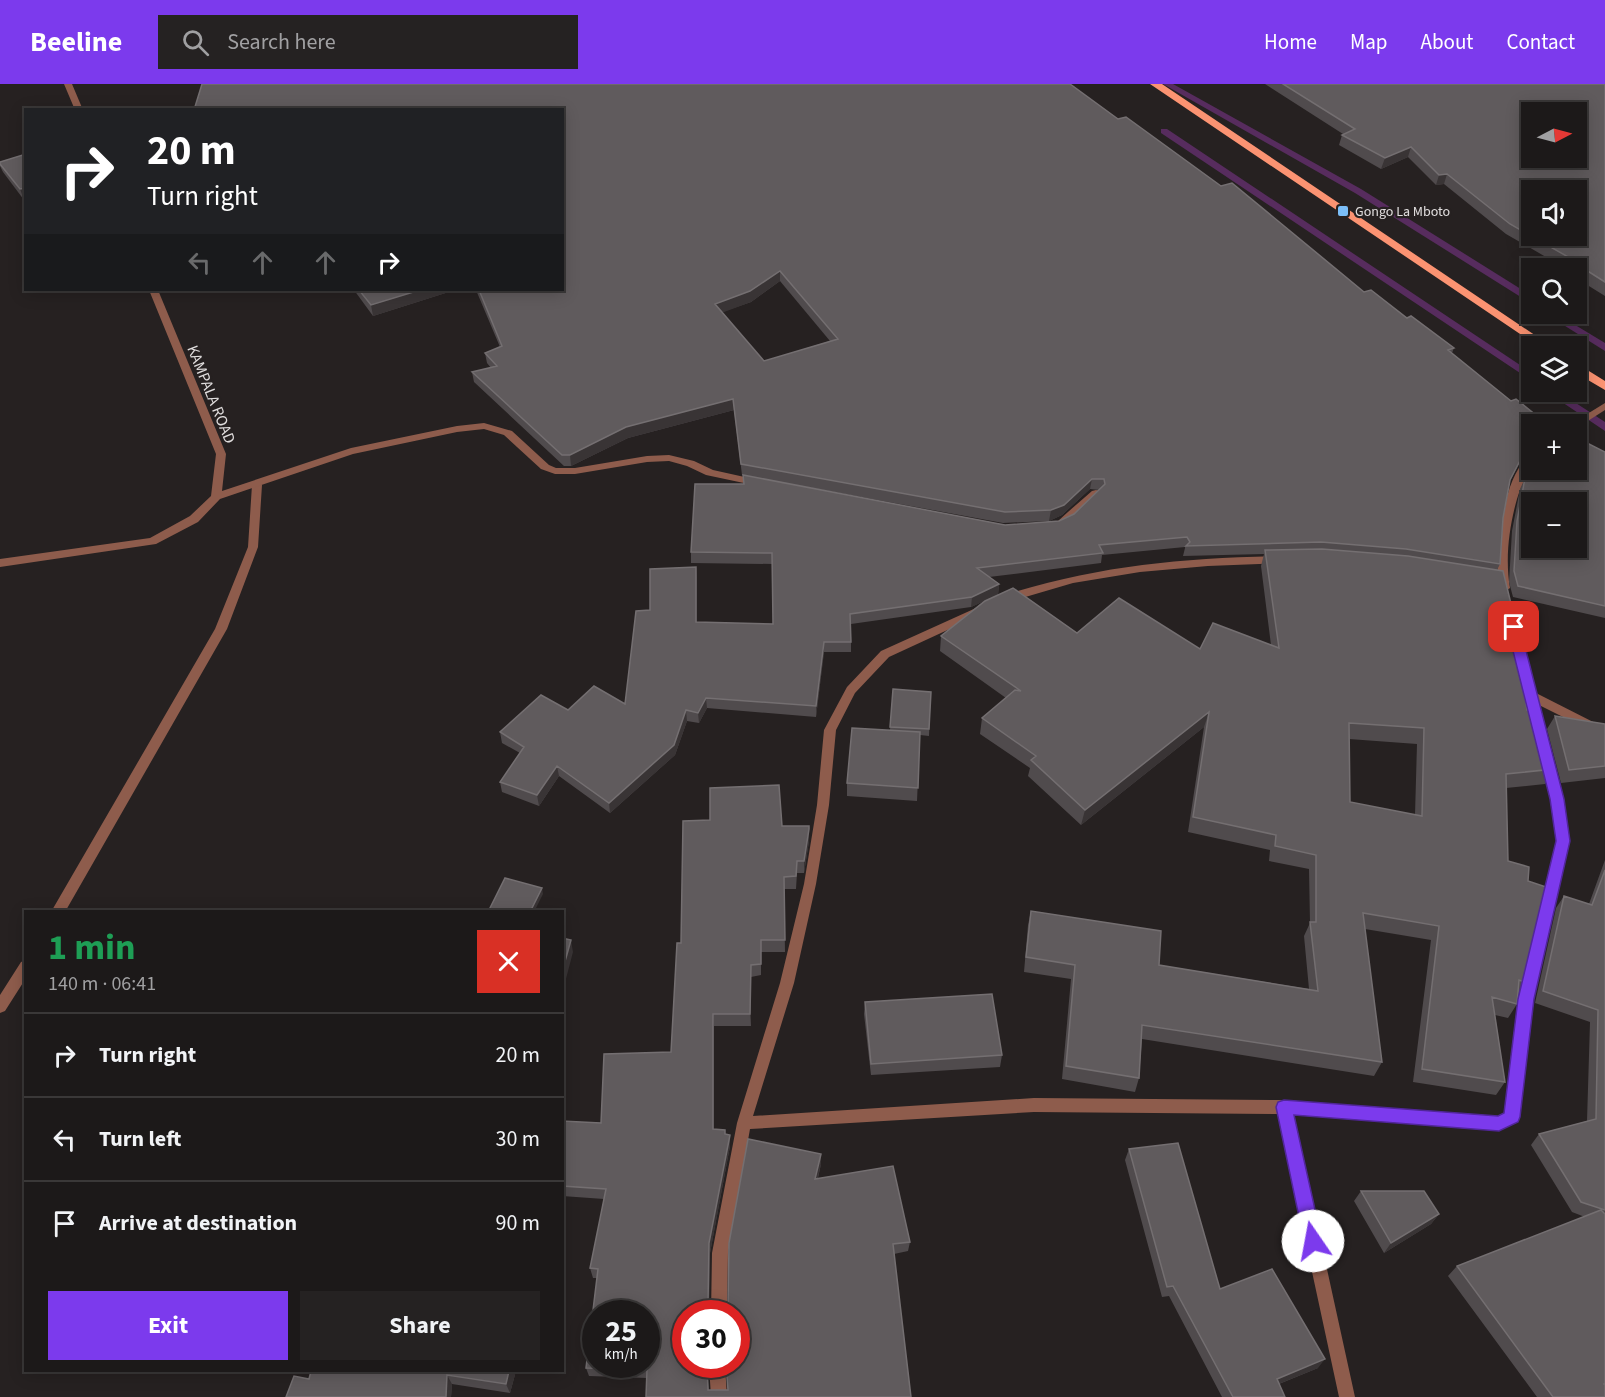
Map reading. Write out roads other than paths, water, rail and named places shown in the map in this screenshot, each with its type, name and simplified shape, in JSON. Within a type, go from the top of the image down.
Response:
[{"type":"main road","points":[[1155,84],[1530,336]]},
{"type":"main road","points":[[1587,374],[1605,386]]},
{"type":"street","points":[[68,84],[78,108]]},
{"type":"street","name":"KAMPALA ROAD","points":[[153,291],[221,454],[216,497]]},
{"type":"street","points":[[1587,417],[1605,406]]},
{"type":"street","points":[[0,563],[152,541],[194,519],[216,497],[351,452],[457,429],[484,426],[508,433],[545,467],[555,471],[575,471],[647,459],[669,458],[690,463],[710,473],[773,485]]},
{"type":"street","points":[[744,1122],[1034,1105],[1284,1107],[1499,1124],[1512,1117],[1526,999],[1563,841],[1557,799],[1531,696],[1509,610],[1497,581],[1513,488],[1521,473]]},
{"type":"street","points":[[59,910],[221,629],[253,547],[257,485]]},
{"type":"street","points":[[1052,527],[1067,520],[1096,493]]},
{"type":"street","points":[[718,1300],[720,1253],[744,1122],[787,983],[810,884],[823,805],[830,730],[850,690],[885,654],[992,605],[1065,580],[1129,567],[1215,560],[1294,559]]},
{"type":"street","points":[[1531,696],[1605,732]]},
{"type":"street","points":[[0,1007],[24,969]]},
{"type":"street","points":[[1284,1107],[1347,1397]]},
{"type":"street","points":[[718,1378],[719,1397]]},
{"type":"waterway","points":[[1167,84],[1358,191],[1521,294]]},
{"type":"waterway","points":[[1164,131],[1521,371]]},
{"type":"waterway","points":[[1567,324],[1605,348]]},
{"type":"waterway","points":[[1567,402],[1605,427]]},
{"type":"place","name":"Gongo La Mboto","points":[[1343,211]]}]
